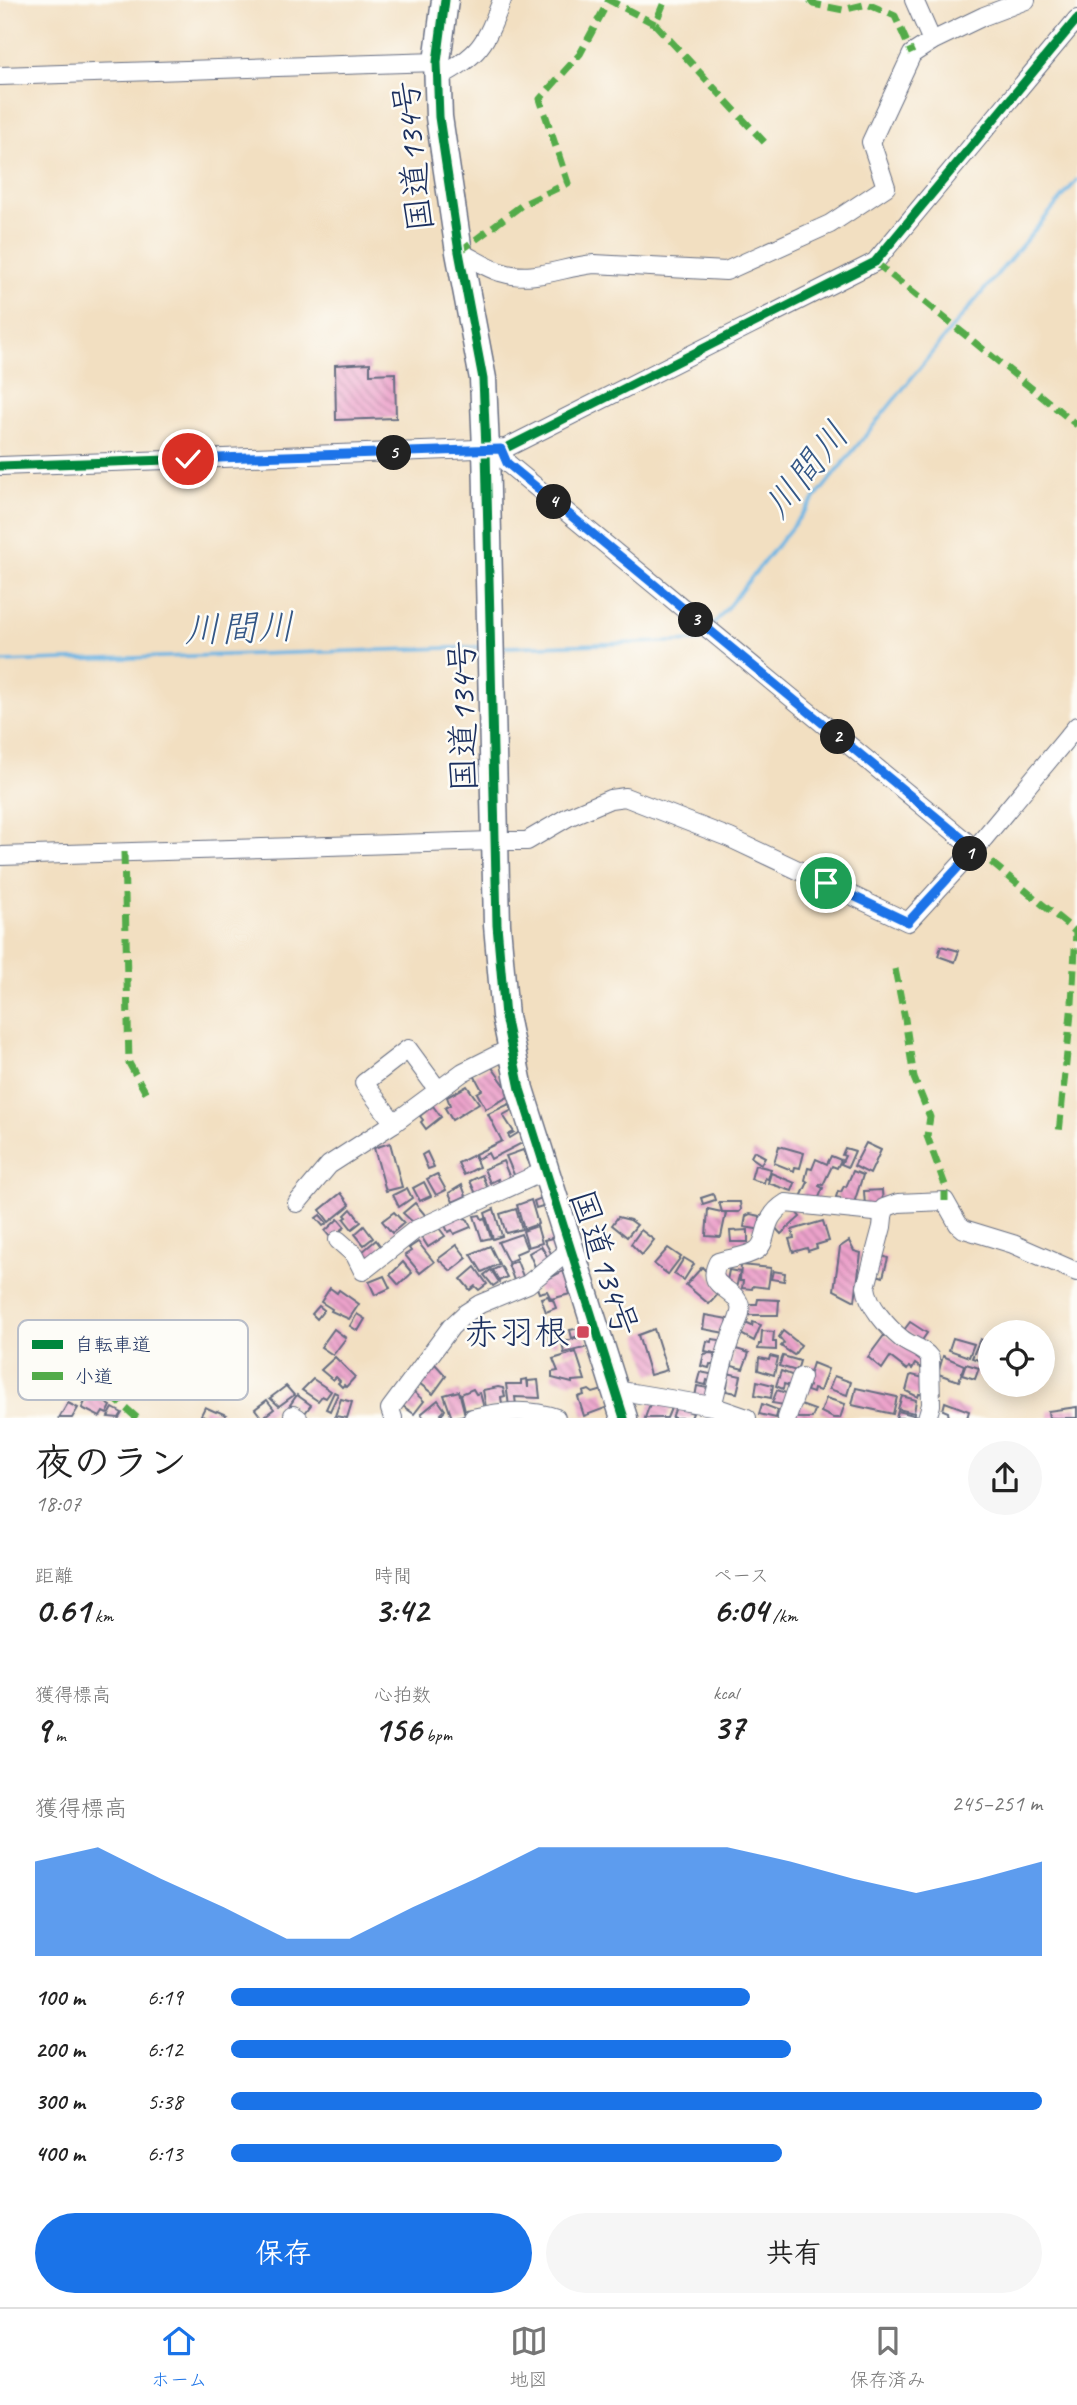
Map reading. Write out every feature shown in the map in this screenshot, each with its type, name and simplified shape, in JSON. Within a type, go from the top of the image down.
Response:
[{"type":"highway","name":"国道134号","points":[[448,1],[437,70],[439,117],[459,252],[494,449],[493,841],[501,978],[520,1089],[624,1418]]},
{"type":"street","points":[[0,76],[437,70],[459,66],[474,55],[487,39],[502,0]]},
{"type":"street","points":[[914,0],[932,41]]},
{"type":"street","points":[[459,252],[496,272],[526,277],[543,276],[576,265],[594,264],[726,271],[830,224],[887,187],[871,142],[912,54],[932,41],[984,16],[1026,0]]},
{"type":"street","points":[[0,466],[506,449],[875,262],[1077,19]]},
{"type":"street","points":[[494,449],[507,463],[975,849]]},
{"type":"street","points":[[0,856],[527,841],[568,817],[610,799],[625,797],[730,838],[908,922],[975,849],[1077,726]]},
{"type":"street","points":[[297,1203],[330,1165],[394,1123],[463,1072],[511,1048]]},
{"type":"street","points":[[394,1123],[364,1083],[408,1049],[439,1090]]},
{"type":"street","points":[[338,1240],[355,1255],[363,1271],[414,1231],[545,1171]]},
{"type":"street","points":[[927,1418],[930,1405],[930,1358],[926,1352],[903,1340],[893,1331],[867,1295],[866,1287],[884,1208],[898,1203],[945,1201],[958,1224],[964,1229],[1013,1244],[1077,1272]]},
{"type":"street","points":[[710,1410],[730,1339],[740,1315],[738,1301],[716,1281],[714,1275],[718,1262],[760,1247],[769,1218],[776,1209],[786,1203],[884,1213]]},
{"type":"street","points":[[393,1418],[390,1409],[458,1320],[480,1304],[528,1284],[561,1257],[572,1254]]},
{"type":"street","points":[[787,1418],[801,1377]]},
{"type":"street","points":[[615,1390],[747,1418]]},
{"type":"street","points":[[473,1418],[496,1412],[525,1412],[556,1418]]},
{"type":"building","points":[[370,363],[370,374],[395,373],[396,418],[336,420],[335,365]]},
{"type":"building","points":[[941,946],[959,951],[955,962],[938,956]]},
{"type":"building","points":[[491,1066],[506,1087],[508,1097],[486,1109],[477,1093],[482,1090],[474,1075]]},
{"type":"building","points":[[467,1086],[479,1103],[452,1120],[445,1108],[450,1105],[447,1097]]},
{"type":"building","points":[[509,1104],[512,1110],[503,1115],[514,1132],[508,1135],[510,1138],[523,1130],[526,1141],[491,1159],[488,1153],[477,1159],[475,1154],[502,1141],[488,1114]]},
{"type":"building","points":[[433,1106],[441,1117],[426,1129],[420,1116]]},
{"type":"building","points":[[390,1143],[402,1187],[386,1191],[374,1148]]},
{"type":"building","points":[[866,1143],[881,1150],[870,1174],[854,1166]]},
{"type":"building","points":[[779,1146],[804,1153],[800,1168],[795,1167],[794,1171],[774,1163]]},
{"type":"building","points":[[845,1148],[855,1151],[848,1167],[841,1164]]},
{"type":"building","points":[[523,1150],[533,1171],[515,1177],[506,1156]]},
{"type":"building","points":[[754,1151],[765,1157],[761,1164],[751,1157]]},
{"type":"building","points":[[427,1152],[434,1167],[428,1169],[422,1155]]},
{"type":"building","points":[[474,1155],[479,1167],[464,1175],[458,1163]]},
{"type":"building","points":[[831,1156],[841,1160],[837,1168],[832,1166],[823,1185],[820,1184],[823,1188],[817,1202],[801,1197],[808,1182],[805,1180],[808,1168],[812,1169],[816,1159],[827,1164]]},
{"type":"building","points":[[503,1161],[510,1178],[499,1183],[498,1179],[490,1183],[484,1169]]},
{"type":"building","points":[[755,1165],[771,1169],[764,1183],[751,1179]]},
{"type":"building","points":[[853,1171],[863,1175],[853,1206],[839,1201],[840,1198],[836,1197],[838,1191],[841,1192],[844,1186],[846,1187]]},
{"type":"building","points":[[771,1173],[795,1183],[792,1191],[768,1183]]},
{"type":"building","points":[[437,1174],[446,1190],[436,1195],[427,1179]]},
{"type":"building","points":[[482,1175],[488,1189],[476,1194],[470,1181]]},
{"type":"building","points":[[424,1182],[431,1196],[420,1201],[413,1188]]},
{"type":"building","points":[[462,1185],[466,1196],[453,1202],[449,1193]]},
{"type":"building","points":[[407,1188],[412,1198],[399,1207],[393,1195]]},
{"type":"building","points":[[882,1190],[883,1205],[865,1206],[864,1191]]},
{"type":"building","points":[[341,1193],[350,1205],[329,1222],[320,1210]]},
{"type":"building","points":[[713,1194],[715,1200],[703,1204],[701,1198]]},
{"type":"building","points":[[544,1197],[546,1205],[536,1208],[534,1201]]},
{"type":"building","points":[[531,1200],[538,1224],[524,1229],[517,1205]]},
{"type":"building","points":[[719,1202],[740,1202],[741,1210],[722,1212]]},
{"type":"building","points":[[415,1203],[426,1216],[415,1224],[403,1213]]},
{"type":"building","points":[[792,1207],[800,1217],[781,1234],[772,1224]]},
{"type":"building","points":[[351,1209],[361,1222],[352,1229],[344,1219]]},
{"type":"building","points":[[494,1209],[502,1236],[493,1239],[485,1213]]},
{"type":"building","points":[[516,1209],[522,1229],[506,1233],[500,1214]]},
{"type":"building","points":[[708,1209],[726,1213],[721,1237],[706,1236]]},
{"type":"building","points":[[394,1212],[404,1223],[392,1233],[382,1221]]},
{"type":"building","points":[[320,1215],[327,1223],[323,1226],[316,1218]]},
{"type":"building","points":[[460,1215],[462,1219],[468,1220],[471,1227],[454,1234],[452,1230],[448,1232],[444,1223]]},
{"type":"building","points":[[480,1215],[482,1219],[485,1218],[491,1238],[482,1240],[474,1216]]},
{"type":"building","points":[[746,1216],[760,1216],[763,1220],[762,1230],[744,1227]]},
{"type":"building","points":[[618,1217],[637,1225],[627,1237],[612,1225]]},
{"type":"building","points":[[338,1219],[345,1227],[331,1238],[325,1231]]},
{"type":"building","points":[[823,1221],[829,1241],[808,1251],[807,1248],[793,1252],[789,1239],[794,1238],[792,1230]]},
{"type":"building","points":[[364,1226],[373,1238],[364,1245],[355,1234]]},
{"type":"building","points":[[537,1226],[542,1243],[528,1247],[523,1231]]},
{"type":"building","points":[[439,1228],[445,1236],[428,1247],[421,1236]]},
{"type":"building","points":[[641,1230],[654,1240],[642,1255],[631,1244]]},
{"type":"building","points":[[748,1230],[748,1242],[731,1242],[730,1231]]},
{"type":"building","points":[[521,1234],[527,1249],[515,1254],[517,1258],[508,1262],[498,1242]]},
{"type":"building","points":[[556,1237],[561,1253],[554,1259],[544,1240]]},
{"type":"building","points":[[376,1240],[382,1248],[368,1259],[362,1252]]},
{"type":"building","points":[[849,1241],[854,1251],[861,1253],[855,1301],[834,1290],[840,1247]]},
{"type":"building","points":[[418,1242],[434,1262],[420,1273],[405,1255],[411,1251],[409,1248]]},
{"type":"building","points":[[457,1245],[467,1258],[451,1271],[438,1259]]},
{"type":"building","points":[[490,1246],[499,1264],[482,1272],[471,1254]]},
{"type":"building","points":[[541,1246],[550,1261],[536,1269],[529,1253]]},
{"type":"building","points":[[668,1248],[681,1257],[668,1274],[654,1264]]},
{"type":"building","points":[[880,1255],[888,1258],[883,1277],[874,1274]]},
{"type":"building","points":[[684,1258],[694,1264],[684,1280],[674,1274]]},
{"type":"building","points":[[517,1261],[524,1279],[515,1283],[508,1264]]},
{"type":"building","points":[[403,1262],[412,1273],[399,1285],[390,1275]]},
{"type":"building","points":[[741,1265],[771,1268],[768,1288],[742,1288]]},
{"type":"building","points":[[501,1266],[507,1277],[499,1281],[493,1270]]},
{"type":"building","points":[[475,1267],[487,1284],[479,1290],[475,1286],[470,1290],[461,1279]]},
{"type":"building","points":[[702,1267],[712,1277],[720,1292],[709,1304],[686,1285]]},
{"type":"building","points":[[491,1270],[499,1282],[493,1286],[484,1275]]},
{"type":"building","points":[[729,1270],[740,1272],[736,1288],[726,1286]]},
{"type":"building","points":[[563,1271],[570,1294],[551,1299],[547,1291],[539,1293],[536,1285]]},
{"type":"building","points":[[773,1271],[785,1273],[784,1281],[771,1279]]},
{"type":"building","points":[[384,1276],[390,1288],[375,1295],[369,1282]]},
{"type":"building","points":[[330,1288],[337,1293],[339,1290],[359,1304],[349,1319],[331,1311],[332,1309],[321,1302]]},
{"type":"building","points":[[548,1296],[556,1308],[546,1312],[541,1298]]},
{"type":"building","points":[[758,1299],[779,1300],[778,1315],[746,1315],[747,1304],[757,1304]]},
{"type":"building","points":[[319,1306],[324,1310],[317,1319],[312,1314]]},
{"type":"building","points":[[357,1314],[365,1319],[358,1331],[350,1326]]},
{"type":"building","points":[[705,1315],[728,1319],[725,1333],[703,1329]]},
{"type":"building","points":[[743,1322],[752,1326],[753,1322],[761,1325],[754,1341],[739,1333]]},
{"type":"building","points":[[910,1322],[927,1333],[921,1342],[904,1330]]},
{"type":"building","points":[[580,1328],[582,1335],[572,1338],[570,1330]]},
{"type":"building","points":[[334,1329],[346,1338],[333,1355],[321,1347]]},
{"type":"building","points":[[654,1329],[667,1370],[650,1375],[638,1335]]},
{"type":"building","points":[[762,1331],[774,1332],[776,1350],[758,1349]]},
{"type":"building","points":[[783,1331],[801,1345],[794,1355],[781,1346],[784,1343],[779,1337]]},
{"type":"building","points":[[885,1334],[920,1357],[924,1370],[915,1364],[912,1369],[909,1367],[907,1370],[890,1357],[882,1369],[868,1357]]},
{"type":"building","points":[[549,1336],[557,1338],[557,1344],[551,1345]]},
{"type":"building","points":[[585,1336],[588,1347],[564,1353],[562,1342]]},
{"type":"building","points":[[953,1338],[974,1344],[969,1357],[949,1350]]},
{"type":"building","points":[[712,1339],[720,1340],[719,1344],[722,1345],[719,1354],[705,1351],[707,1341],[711,1342]]},
{"type":"building","points":[[978,1344],[978,1360],[972,1358]]},
{"type":"building","points":[[733,1348],[749,1353],[743,1369],[732,1366]]},
{"type":"building","points":[[576,1352],[585,1380],[572,1383],[552,1378],[552,1372],[558,1371],[553,1359]]},
{"type":"building","points":[[710,1353],[719,1359],[717,1365],[710,1364],[709,1368],[701,1366],[704,1354]]},
{"type":"building","points":[[770,1356],[778,1358],[774,1375],[758,1370],[759,1358],[769,1360]]},
{"type":"building","points":[[783,1356],[800,1361],[797,1371],[779,1366]]},
{"type":"building","points":[[943,1356],[964,1365],[959,1381],[938,1374]]},
{"type":"building","points":[[335,1357],[355,1377],[346,1387],[338,1383],[340,1381],[336,1377],[333,1380],[321,1370]]},
{"type":"building","points":[[813,1363],[828,1369],[820,1391],[814,1389],[813,1393],[807,1391],[809,1386],[806,1385]]},
{"type":"building","points":[[435,1364],[446,1376],[433,1394],[419,1383]]},
{"type":"building","points":[[966,1364],[978,1368],[975,1379],[962,1375]]},
{"type":"building","points":[[781,1371],[794,1376],[791,1386],[784,1384],[783,1389],[776,1386]]},
{"type":"building","points":[[700,1372],[715,1375],[713,1382],[707,1380],[706,1385],[697,1383]]},
{"type":"building","points":[[727,1373],[741,1376],[737,1393],[726,1391]]},
{"type":"building","points":[[912,1375],[924,1378],[925,1395],[919,1394],[918,1397],[906,1391]]},
{"type":"building","points":[[834,1376],[851,1382],[847,1395],[829,1389]]},
{"type":"building","points":[[313,1379],[331,1391],[326,1398],[322,1396],[318,1401],[302,1390]]},
{"type":"building","points":[[527,1379],[528,1388],[528,1381],[538,1380],[540,1398],[515,1397],[516,1405],[509,1406],[506,1384],[521,1384],[521,1380]]},
{"type":"building","points":[[757,1381],[773,1385],[771,1398],[755,1395]]},
{"type":"building","points":[[286,1386],[294,1395],[279,1406],[270,1398]]},
{"type":"building","points":[[697,1386],[708,1388],[709,1400],[695,1397]]},
{"type":"building","points":[[503,1388],[505,1396],[501,1397],[502,1404],[486,1408],[483,1390]]},
{"type":"building","points":[[856,1388],[897,1397],[893,1414],[852,1405]]},
{"type":"building","points":[[473,1389],[476,1394],[480,1393],[484,1408],[465,1410],[461,1394]]},
{"type":"building","points":[[412,1390],[424,1401],[414,1414],[400,1404]]},
{"type":"building","points":[[589,1390],[593,1393],[603,1390],[608,1407],[584,1416],[578,1397]]},
{"type":"building","points":[[777,1390],[789,1394],[784,1405],[772,1403]]},
{"type":"building","points":[[459,1391],[465,1415],[452,1418],[444,1395]]},
{"type":"building","points":[[334,1392],[338,1394],[330,1411],[326,1409]]},
{"type":"building","points":[[297,1395],[311,1405],[305,1413],[290,1405]]},
{"type":"building","points":[[902,1396],[916,1400],[914,1413],[898,1409]]},
{"type":"building","points":[[826,1398],[845,1404],[840,1418],[833,1418],[821,1412]]},
{"type":"building","points":[[341,1399],[352,1402],[347,1418],[335,1416]]},
{"type":"building","points":[[86,1400],[101,1400],[111,1406],[107,1414],[103,1412],[100,1417],[82,1408]]},
{"type":"building","points":[[267,1400],[274,1409],[262,1418],[255,1409]]},
{"type":"building","points":[[438,1400],[445,1410],[441,1414],[444,1418],[424,1418],[421,1414]]},
{"type":"building","points":[[651,1401],[672,1406],[667,1418],[645,1418]]},
{"type":"building","points":[[945,1402],[969,1411],[967,1418],[949,1418],[948,1412],[943,1410]]},
{"type":"building","points":[[68,1403],[78,1408],[72,1418],[59,1418]]},
{"type":"building","points":[[762,1404],[778,1410],[776,1418],[759,1414]]},
{"type":"building","points":[[798,1404],[815,1410],[812,1418],[794,1418]]},
{"type":"building","points":[[205,1407],[226,1415],[224,1418],[206,1418],[201,1415]]},
{"type":"building","points":[[676,1407],[693,1413],[691,1418],[672,1418]]},
{"type":"building","points":[[1077,1407],[1077,1418],[1049,1418],[1048,1411]]},
{"type":"building","points":[[113,1408],[122,1413],[119,1418],[108,1417]]},
{"type":"building","points":[[898,1411],[921,1417],[921,1418],[896,1418]]},
{"type":"waterway","name":"川間川","points":[[714,624],[947,334],[1077,180]]},
{"type":"waterway","name":"川間川","points":[[505,647],[700,641],[707,633]]},
{"type":"waterway","name":"川間川","points":[[0,662],[479,647]]},
{"type":"marked path","points":[[459,252],[522,205],[568,183],[540,99],[580,54],[609,0],[655,24],[665,0]]},
{"type":"marked path","points":[[810,0],[813,4],[843,10],[867,4],[895,16],[912,54]]},
{"type":"marked path","points":[[655,24],[765,143]]},
{"type":"marked path","points":[[875,262],[1077,425]]},
{"type":"marked path","points":[[975,849],[1076,932],[1059,1133]]},
{"type":"marked path","points":[[124,852],[129,1063],[147,1095]]},
{"type":"marked path","points":[[895,969],[914,1078],[930,1117],[927,1136],[945,1185],[945,1201]]},
{"type":"marked path","points":[[117,1400],[137,1418]]},
{"type":"cycle path","points":[[445,0],[437,62],[439,117],[459,252],[483,379],[497,925],[505,1016],[520,1089],[624,1418]]},
{"type":"cycle path","points":[[0,466],[506,448],[875,262],[1077,19]]},
{"type":"place","name":"赤羽根","points":[[583,1332]]},
{"type":"route","points":[[188,459],[501,449],[507,463],[975,849],[908,922],[826,883]]}]
